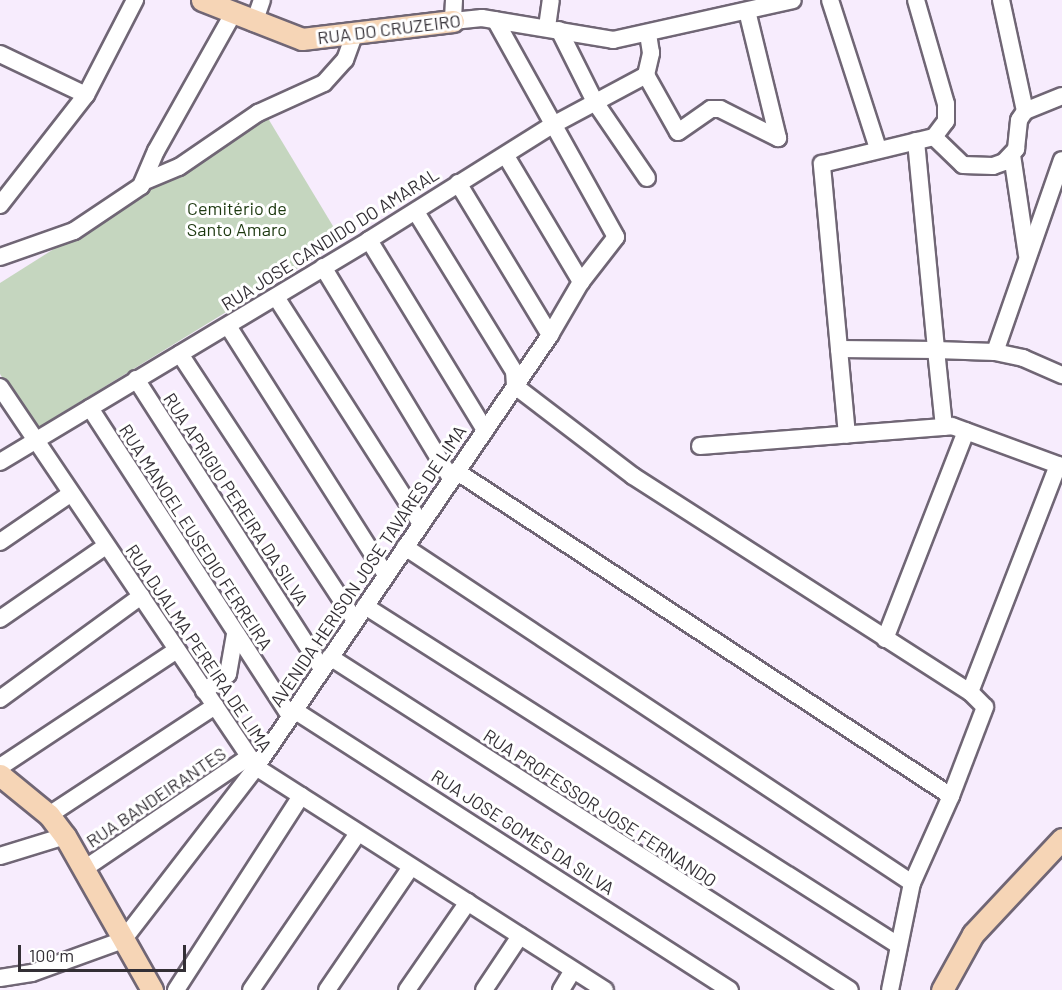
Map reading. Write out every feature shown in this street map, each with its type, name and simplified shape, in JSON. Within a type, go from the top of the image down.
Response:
[{"type":"main road","name":"RUA DO CRUZEIRO","points":[[202,0],[254,23],[302,39],[354,35],[453,10]]},
{"type":"main road","points":[[0,775],[49,814],[65,836],[152,990]]},
{"type":"main road","points":[[942,990],[973,934],[1062,839]]},
{"type":"street","points":[[0,205],[86,95],[135,0]]},
{"type":"street","points":[[254,23],[262,0]]},
{"type":"street","points":[[550,0],[553,29],[595,102],[647,178]]},
{"type":"street","name":"RUA DO CRUZEIRO","points":[[453,10],[495,20],[613,40],[793,0]]},
{"type":"street","points":[[830,0],[878,149]]},
{"type":"street","points":[[847,435],[822,164],[934,136],[946,121],[946,104],[916,0]]},
{"type":"street","points":[[1001,0],[1025,111]]},
{"type":"street","points":[[648,33],[651,52],[646,75],[678,132],[711,109],[720,109],[778,138],[747,11]]},
{"type":"street","points":[[143,182],[233,14]]},
{"type":"street","points":[[495,20],[551,126]]},
{"type":"street","points":[[0,257],[74,231],[143,182],[178,167],[258,113],[324,83],[345,60],[354,35]]},
{"type":"street","points":[[1,57],[86,95]]},
{"type":"street","name":"RUA JOSE CANDIDO DO AMARAL","points":[[0,462],[416,212],[458,183],[506,156],[551,126],[646,75]]},
{"type":"street","points":[[1028,259],[1012,155],[1019,120],[1025,111],[1062,96]]},
{"type":"street","name":"AVENIDA HERISON JOSE TAVARES DE LIMA","points":[[123,940],[252,762],[292,713],[550,335],[581,282],[616,237],[551,126]]},
{"type":"street","points":[[934,136],[963,165],[993,166],[1012,155]]},
{"type":"street","points":[[916,141],[944,427]]},
{"type":"street","points":[[506,156],[581,282]]},
{"type":"street","points":[[995,352],[1062,160]]},
{"type":"street","points":[[458,183],[550,335]]},
{"type":"street","points":[[416,212],[514,370],[515,386],[633,476],[970,692],[985,707],[951,796],[912,883],[890,990]]},
{"type":"street","points":[[369,240],[485,430]]},
{"type":"street","points":[[323,267],[454,475],[951,796]]},
{"type":"street","points":[[276,297],[421,524]]},
{"type":"street","points":[[228,326],[386,575]]},
{"type":"street","points":[[839,349],[995,352],[1023,358],[1062,375]]},
{"type":"street","points":[[180,354],[360,613],[898,945]]},
{"type":"street","name":"RUA APRIGIO PEREIRA DA SILVA","points":[[136,379],[326,663]]},
{"type":"street","name":"RUA DJALMA PEREIRA DE LIMA","points":[[0,387],[252,762],[301,796],[604,990]]},
{"type":"street","name":"RUA MANOEL EUSEDIO FERREIRA","points":[[90,408],[235,636],[292,713]]},
{"type":"street","points":[[700,446],[944,427],[966,431],[1060,466],[970,692]]},
{"type":"street","points":[[885,639],[966,431]]},
{"type":"street","points":[[0,542],[70,494]]},
{"type":"street","points":[[0,619],[106,546]]},
{"type":"street","points":[[405,547],[912,883]]},
{"type":"street","points":[[0,699],[141,596]]},
{"type":"street","points":[[228,674],[235,636]]},
{"type":"street","points":[[0,767],[177,650]]},
{"type":"street","name":"RUA PROFESSOR JOSE FERNANDO","points":[[326,663],[850,990]]},
{"type":"street","points":[[204,691],[228,674],[246,668],[259,671]]},
{"type":"street","points":[[49,814],[214,706]]},
{"type":"street","name":"RUA JOSE GOMES DA SILVA","points":[[292,713],[730,990]]},
{"type":"street","name":"RUA BANDEIRANTES","points":[[84,869],[252,762]]},
{"type":"street","points":[[176,990],[301,796]]},
{"type":"street","points":[[251,990],[358,832]]},
{"type":"street","points":[[0,856],[65,836]]},
{"type":"street","points":[[327,990],[411,867]]},
{"type":"street","points":[[407,990],[468,902]]},
{"type":"street","points":[[484,990],[520,936]]},
{"type":"street","points":[[0,978],[32,973],[123,940]]},
{"type":"street","points":[[561,990],[573,970]]},
{"type":"green space","name":"Cemitério de Santo Amaro","points":[[266,115],[342,241],[34,430],[0,374],[0,283]]}]
